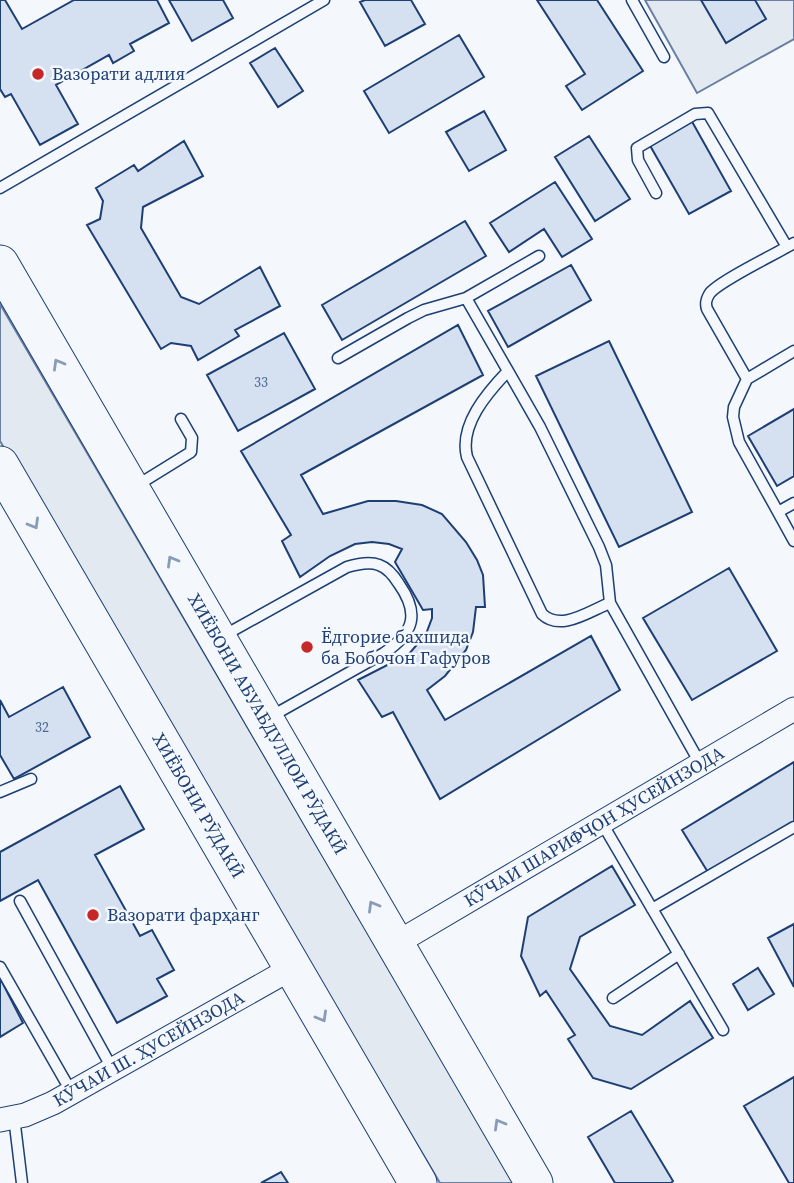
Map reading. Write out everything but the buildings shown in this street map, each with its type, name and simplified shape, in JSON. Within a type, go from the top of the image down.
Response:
[{"type":"highway","name":"ХИЁБОНИ АБУАБДУЛЛОИ РӮДАКӢ","points":[[0,264],[534,1183]]},
{"type":"highway","name":"ХИЁБОНИ РӮДАКӢ","points":[[0,465],[418,1183]]},
{"type":"street","name":"КӮЧАИ ШАРИФҶОН ҲУСЕЙНЗОДА","points":[[395,944],[794,709]]},
{"type":"street","name":"КӮЧАИ Ш. ҲУСЕЙНЗОДА","points":[[7,1119],[40,1109],[72,1093],[294,967]]},
{"type":"lane","points":[[0,188],[324,0]]},
{"type":"lane","points":[[632,0],[664,57]]},
{"type":"lane","points":[[656,193],[638,160],[636,148],[695,114],[708,113],[790,245],[713,290],[705,303],[747,379]]},
{"type":"lane","points":[[338,358],[416,314],[466,298],[539,256]]},
{"type":"lane","points":[[466,298],[540,427],[599,547],[606,565],[610,603],[701,765]]},
{"type":"lane","points":[[794,351],[747,379],[734,407],[739,443],[794,541]]},
{"type":"lane","points":[[508,371],[476,412],[466,440],[467,457],[529,592],[542,614],[549,621],[556,623],[610,603]]},
{"type":"lane","points":[[131,489],[191,452],[192,438],[181,419]]},
{"type":"lane","points":[[778,512],[794,503]]},
{"type":"lane","points":[[218,639],[347,567],[359,564],[380,565],[388,570],[404,590],[410,601],[412,620],[401,641],[265,720]]},
{"type":"lane","points":[[0,792],[31,779]]},
{"type":"lane","points":[[602,823],[723,1030]]},
{"type":"lane","points":[[652,909],[794,827]]},
{"type":"lane","points":[[20,901],[113,1070]]},
{"type":"lane","points":[[613,998],[679,954]]},
{"type":"lane","points":[[0,967],[72,1093]]},
{"type":"lane","points":[[7,1119],[22,1183]]},
{"type":"shaded area","points":[[645,0],[794,0],[794,39],[697,93]]},
{"type":"shaded area","points":[[0,304],[514,1183],[440,1183],[0,441]]},
{"type":"place","name":"Вазорати адлия","points":[[38,74]]},
{"type":"place","name":"Ёдгорие бахшида ба Бобочон Гафуров","points":[[307,647]]},
{"type":"place","name":"Вазорати фарҳанг","points":[[93,915]]}]
